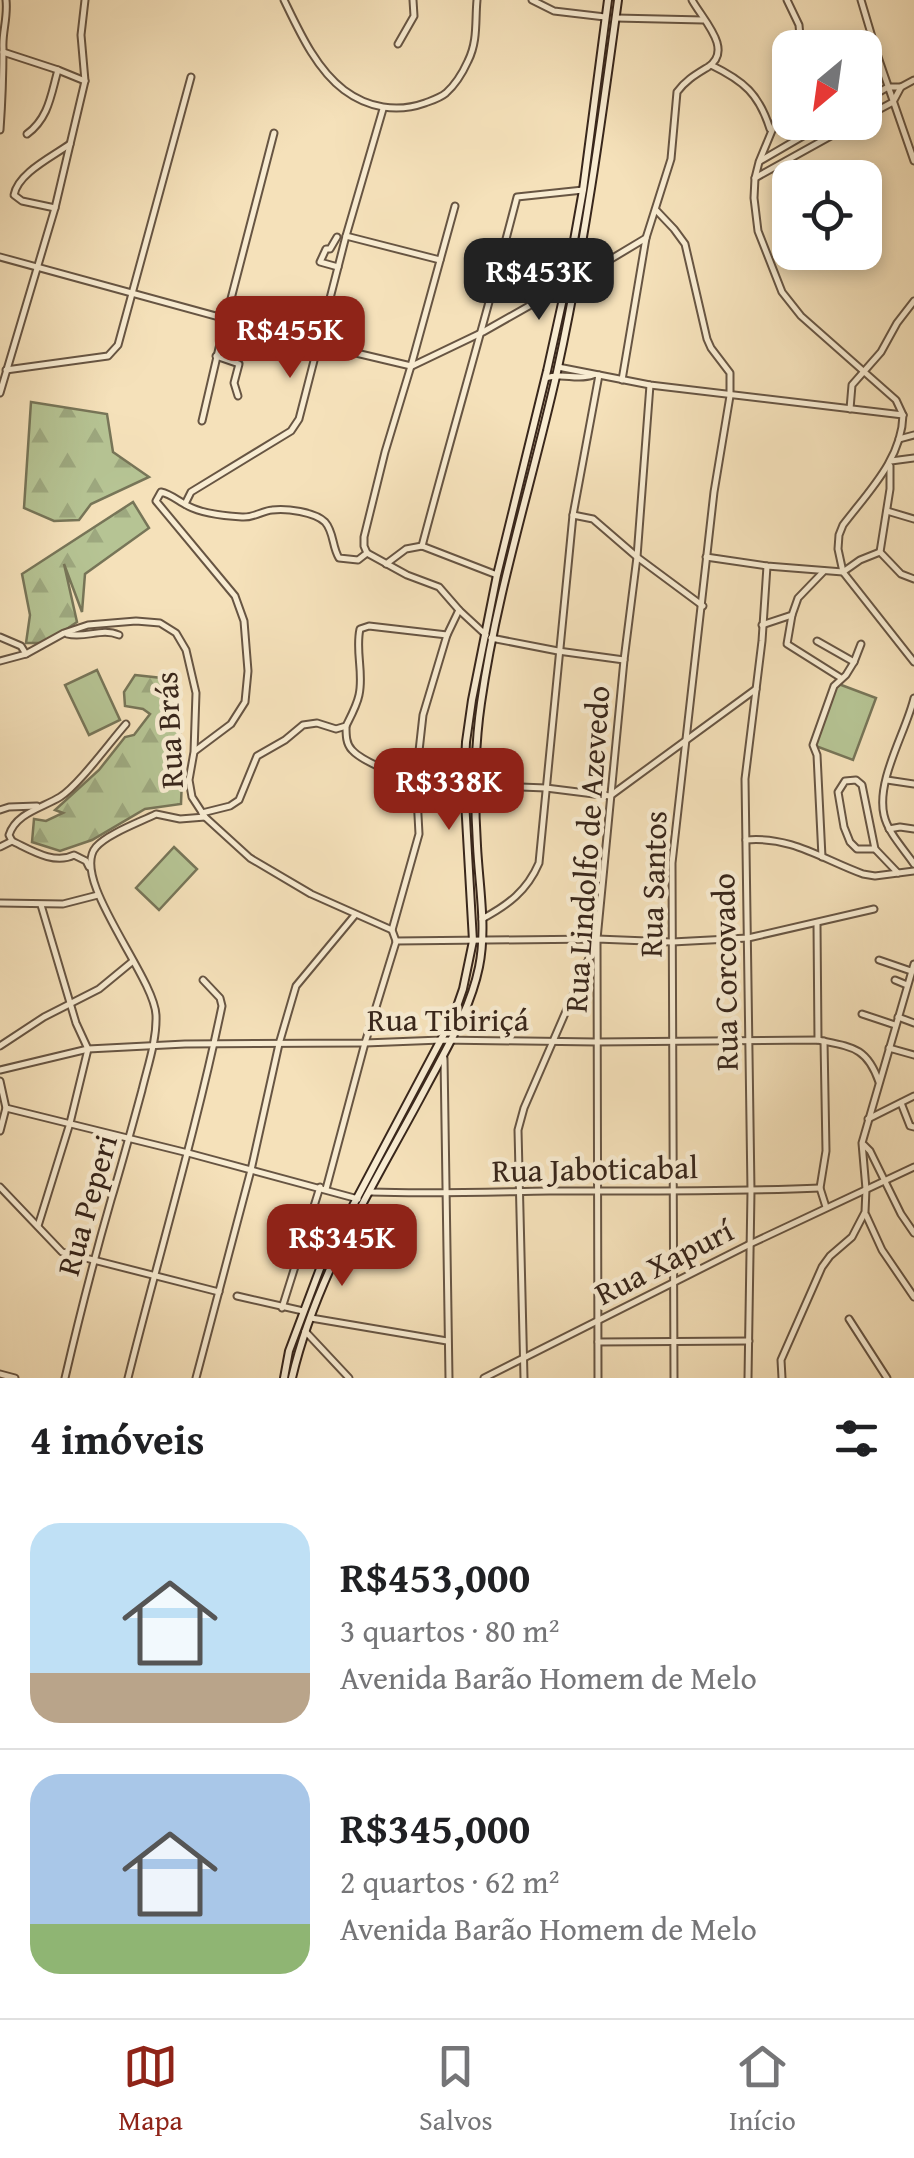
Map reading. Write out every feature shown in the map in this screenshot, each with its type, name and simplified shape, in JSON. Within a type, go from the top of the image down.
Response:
[{"type":"main road","points":[[292,1378],[328,1273],[444,1055],[480,966],[476,742],[491,610],[566,285],[608,0]]},
{"type":"main road","points":[[284,1378],[289,1352],[322,1266],[454,1015],[463,990],[472,941],[464,783],[472,700],[557,370],[576,280],[618,0]]},
{"type":"main road","points":[[583,190],[589,192],[591,200]]},
{"type":"street","points":[[0,130],[6,0]]},
{"type":"street","points":[[0,393],[38,267],[86,81],[82,35],[85,0]]},
{"type":"street","points":[[284,0],[310,49],[341,88],[384,109],[415,106],[443,96],[469,59],[477,34],[476,0]]},
{"type":"street","points":[[398,44],[414,16],[413,0]]},
{"type":"street","points":[[532,0],[554,11],[606,18],[703,20]]},
{"type":"street","points":[[622,380],[646,238],[670,159],[677,92],[718,57],[719,42],[692,0]]},
{"type":"street","points":[[787,0],[800,30]]},
{"type":"street","points":[[861,0],[914,161]]},
{"type":"street","points":[[3,52],[86,81]]},
{"type":"street","points":[[711,66],[753,92],[764,110],[770,132]]},
{"type":"street","points":[[27,134],[45,116],[58,70]]},
{"type":"street","points":[[6,370],[108,356],[118,345],[191,76]]},
{"type":"street","points":[[882,108],[914,80]]},
{"type":"street","points":[[882,90],[902,87]]},
{"type":"street","points":[[184,504],[191,492],[291,430],[299,419],[346,236],[384,109]]},
{"type":"street","points":[[772,128],[759,162],[754,198],[758,231],[782,292],[801,316],[896,400],[904,415],[900,439],[890,462],[843,525],[838,549],[843,572],[914,662]]},
{"type":"street","points":[[202,420],[274,133]]},
{"type":"street","points":[[759,162],[796,140]]},
{"type":"street","points":[[755,178],[824,140]]},
{"type":"street","points":[[54,208],[22,202],[14,196],[16,186],[70,144]]},
{"type":"street","points":[[422,546],[518,197],[583,190]]},
{"type":"street","points":[[455,206],[385,452],[364,546],[367,553],[385,565],[439,587],[489,637],[624,660]]},
{"type":"street","points":[[656,210],[684,244],[707,339],[730,373],[730,396]]},
{"type":"street","points":[[346,236],[440,260]]},
{"type":"street","points":[[336,237],[320,262],[338,267]]},
{"type":"street","points":[[0,257],[412,366],[483,332],[646,238]]},
{"type":"street","points":[[850,409],[852,384],[881,352],[914,301]]},
{"type":"street","points":[[0,354],[12,357]]},
{"type":"street","points":[[216,356],[239,364],[234,383],[238,396]]},
{"type":"street","points":[[546,378],[557,370],[585,378],[596,375],[730,396],[904,415]]},
{"type":"street","points":[[482,919],[527,886],[539,863],[573,515],[596,375]]},
{"type":"street","name":"Rua Lindolfo de Azevedo","points":[[598,1378],[597,939],[637,556],[650,385]]},
{"type":"street","name":"Rua Santos","points":[[674,1378],[672,863],[714,492],[730,396]]},
{"type":"street","points":[[900,439],[914,435]]},
{"type":"street","points":[[890,462],[914,458]]},
{"type":"street","points":[[880,552],[888,511],[890,462]]},
{"type":"street","points":[[194,752],[231,724],[245,702],[248,670],[244,621],[235,596],[156,500],[160,492],[197,510],[247,518],[273,510],[303,512],[324,520],[339,558],[358,560],[367,553]]},
{"type":"street","points":[[888,511],[914,519]]},
{"type":"street","points":[[573,515],[594,519],[703,606]]},
{"type":"street","points":[[385,565],[406,549],[422,546],[497,575]]},
{"type":"street","points":[[706,557],[843,572],[880,552]]},
{"type":"street","points":[[880,552],[901,574],[914,579]]},
{"type":"street","name":"Rua Corcovado","points":[[748,1378],[751,1191],[744,779],[767,566]]},
{"type":"street","points":[[824,571],[802,594],[792,615],[787,644],[841,678]]},
{"type":"street","points":[[282,1308],[323,1188],[396,941],[392,930],[419,834],[416,778],[423,715],[447,635],[459,610]]},
{"type":"street","points":[[762,625],[792,615]]},
{"type":"street","name":"Rua Brás","points":[[64,633],[88,625],[136,620],[160,623],[176,632],[186,650],[196,694],[189,780],[192,797],[204,815],[250,858],[311,894],[392,930]]},
{"type":"street","points":[[416,778],[390,773],[349,747],[346,726],[360,696],[357,642],[360,629],[369,626],[447,635]]},
{"type":"street","name":"Rua Brás","points":[[64,633],[82,636],[109,630],[119,635]]},
{"type":"street","points":[[0,662],[26,654],[64,633]]},
{"type":"street","points":[[0,637],[21,646],[26,654]]},
{"type":"street","points":[[816,641],[854,662]]},
{"type":"street","points":[[822,857],[817,756],[813,745],[834,686],[854,662],[861,644]]},
{"type":"street","points":[[475,786],[546,788],[610,796],[756,688]]},
{"type":"street","points":[[746,840],[765,838],[794,844],[875,876],[914,867],[889,829],[882,797],[914,700]]},
{"type":"street","points":[[90,869],[94,848],[156,814],[180,819],[204,815],[239,800],[258,756],[304,725],[317,723],[336,729],[346,726]]},
{"type":"street","points":[[90,869],[86,861],[74,855],[53,858],[12,841],[9,835],[12,827],[31,811],[64,795],[126,724]]},
{"type":"street","points":[[875,848],[858,849],[850,842],[838,792],[844,781],[856,780],[862,786],[875,848],[898,873]]},
{"type":"street","points":[[886,780],[914,784]]},
{"type":"street","points":[[0,810],[9,806],[40,806]]},
{"type":"street","points":[[889,829],[914,829]]},
{"type":"street","points":[[0,847],[12,841]]},
{"type":"street","name":"Rua Peperi","points":[[66,1378],[93,1260],[153,1046],[156,1011],[98,895],[90,869]]},
{"type":"street","points":[[0,903],[80,902],[98,895]]},
{"type":"street","points":[[38,1226],[88,1049],[70,1005],[41,904]]},
{"type":"street","points":[[481,906],[497,911]]},
{"type":"street","points":[[396,941],[672,942],[748,938],[874,909]]},
{"type":"street","points":[[196,1378],[251,1170],[278,1044],[296,986],[356,915]]},
{"type":"street","points":[[816,924],[826,1151],[820,1188],[826,1208]]},
{"type":"street","points":[[524,1378],[518,1130],[597,939]]},
{"type":"street","points":[[0,1046],[44,1017],[99,989],[133,960]]},
{"type":"street","points":[[879,960],[913,973],[862,1143],[866,1212],[882,1250],[914,1297]]},
{"type":"street","points":[[128,1378],[188,1153],[222,1006],[220,998],[203,980]]},
{"type":"street","points":[[894,980],[907,985]]},
{"type":"street","points":[[862,1014],[896,1026]]},
{"type":"street","points":[[898,1016],[914,1023]]},
{"type":"street","name":"Rua Tibiriçá","points":[[0,1070],[88,1049],[214,1043],[821,1041],[852,1047],[863,1054],[873,1063],[880,1082]]},
{"type":"street","points":[[889,1048],[914,1055]]},
{"type":"street","points":[[444,1055],[449,1378]]},
{"type":"street","points":[[0,1080],[6,1108],[0,1131]]},
{"type":"street","points":[[868,1119],[914,1096]]},
{"type":"street","points":[[901,1103],[910,1126],[914,1127]]},
{"type":"street","points":[[6,1108],[358,1198]]},
{"type":"street","points":[[862,1143],[914,1233]]},
{"type":"street","name":"Rua Xapurí","points":[[484,1378],[750,1244],[914,1167]]},
{"type":"street","points":[[0,1187],[62,1252],[219,1292]]},
{"type":"street","name":"Rua Jaboticabal","points":[[370,1192],[820,1188]]},
{"type":"street","points":[[782,1378],[782,1360],[822,1267],[852,1237],[866,1212]]},
{"type":"street","points":[[237,1296],[303,1311]]},
{"type":"street","points":[[311,1318],[447,1340]]},
{"type":"street","points":[[849,1320],[887,1378]]},
{"type":"street","points":[[305,1331],[350,1378]]},
{"type":"street","points":[[598,1342],[749,1341]]},
{"type":"street","points":[[0,1375],[15,1378]]},
{"type":"green space","points":[[31,402],[107,414],[113,452],[149,477],[91,504],[79,520],[54,521],[24,508]]},
{"type":"green space","points":[[133,502],[149,528],[85,574],[82,612],[64,564],[77,622],[46,643],[26,643],[30,615],[22,574]]},
{"type":"green space","points":[[97,670],[120,720],[89,735],[65,685]]},
{"type":"green space","points":[[135,675],[171,679],[183,751],[181,804],[145,809],[92,840],[60,851],[32,842],[34,819],[46,821],[63,813],[55,810],[99,770],[125,737],[134,735],[150,714],[125,706],[124,692]]},
{"type":"green space","points":[[836,683],[876,698],[853,760],[813,745]]},
{"type":"green space","points":[[174,847],[197,869],[159,910],[136,888]]}]
